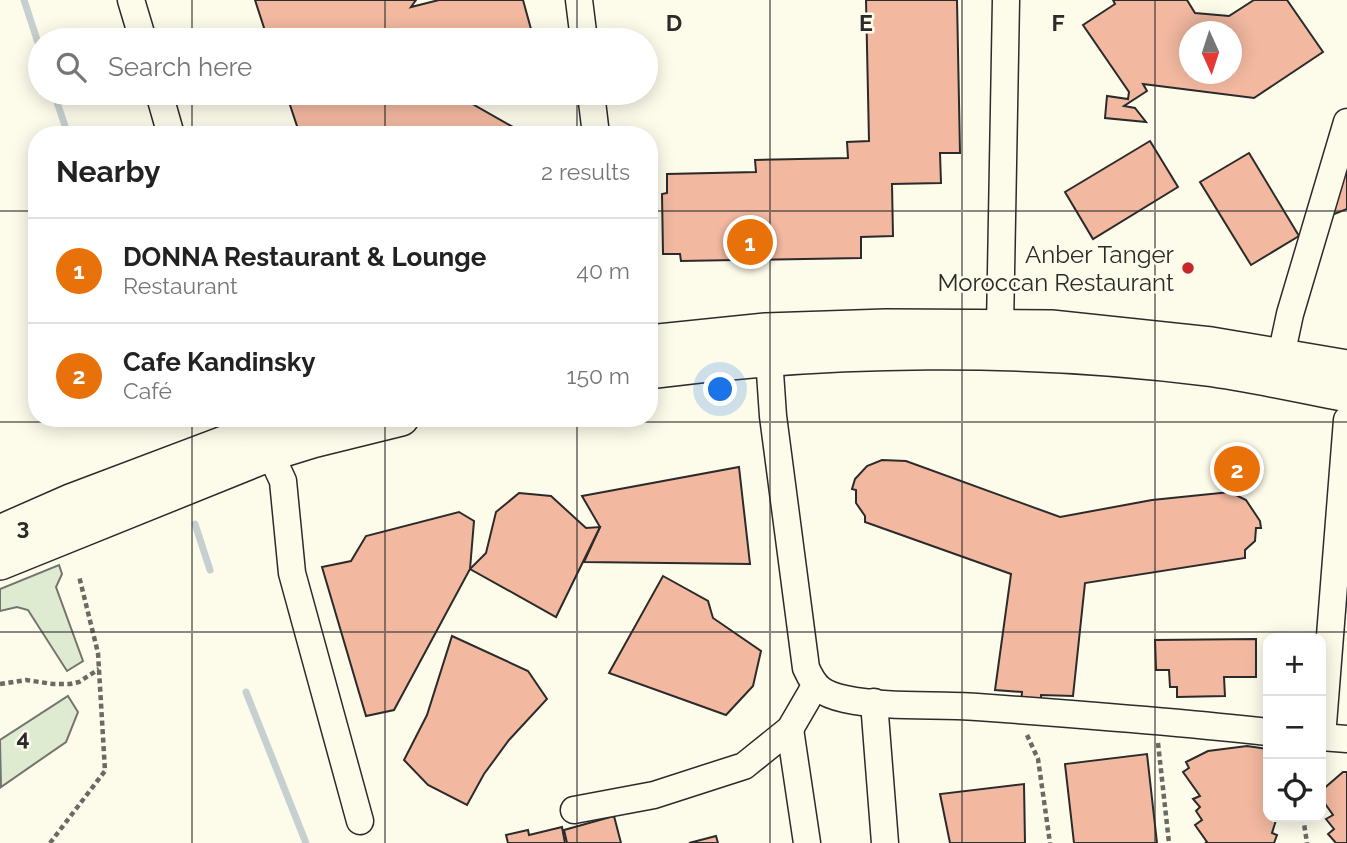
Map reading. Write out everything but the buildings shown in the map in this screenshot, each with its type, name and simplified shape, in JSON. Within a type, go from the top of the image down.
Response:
[{"type":"main road","points":[[658,342],[766,331],[886,327],[1091,330],[1281,356],[1347,368]]},
{"type":"main road","points":[[658,370],[769,358],[999,353],[1086,357],[1208,368],[1347,394]]},
{"type":"main road","points":[[0,562],[78,514],[251,441],[277,427]]},
{"type":"main road","points":[[251,441],[312,440],[365,427]]},
{"type":"main road","points":[[0,533],[78,514]]},
{"type":"street","points":[[131,0],[139,28]]},
{"type":"street","points":[[579,0],[582,28]]},
{"type":"street","points":[[1000,327],[1006,0]]},
{"type":"street","points":[[162,105],[168,126]]},
{"type":"street","points":[[592,105],[595,126]]},
{"type":"street","points":[[1281,356],[1290,314],[1347,122]]},
{"type":"street","points":[[769,358],[773,416],[806,668],[814,686],[845,699],[874,702],[1156,720],[1263,731]]},
{"type":"street","points":[[1324,696],[1347,420]]},
{"type":"street","points":[[251,441],[283,481],[292,573],[360,821]]},
{"type":"street","points":[[574,810],[654,795],[744,766],[790,729],[814,686]]},
{"type":"street","points":[[874,702],[885,843]]},
{"type":"street","points":[[790,729],[807,843]]},
{"type":"street","points":[[1326,737],[1347,739]]},
{"type":"path","points":[[50,843],[104,771],[98,653],[79,576]]},
{"type":"path","points":[[0,684],[26,680],[70,684],[79,682],[99,669]]},
{"type":"path","points":[[1015,710],[1038,759],[1050,843]]},
{"type":"path","points":[[1156,720],[1169,843]]},
{"type":"path","points":[[1305,822],[1307,843]]},
{"type":"green space","points":[[59,565],[62,574],[56,587],[83,661],[67,671],[28,610],[17,607],[0,611],[0,589]]},
{"type":"green space","points":[[68,696],[78,712],[66,742],[1,787],[0,740]]},
{"type":"waterway","points":[[24,0],[33,28]]},
{"type":"waterway","points":[[58,105],[65,126]]},
{"type":"waterway","points":[[195,524],[210,570]]},
{"type":"waterway","points":[[246,692],[306,843]]},
{"type":"place","name":"DONNA Restaurant & Lounge","points":[[750,242]]},
{"type":"place","name":"Anber Tanger Moroccan Restaurant","points":[[1188,268]]},
{"type":"place","name":"Cafe Kandinsky","points":[[1237,469]]}]
